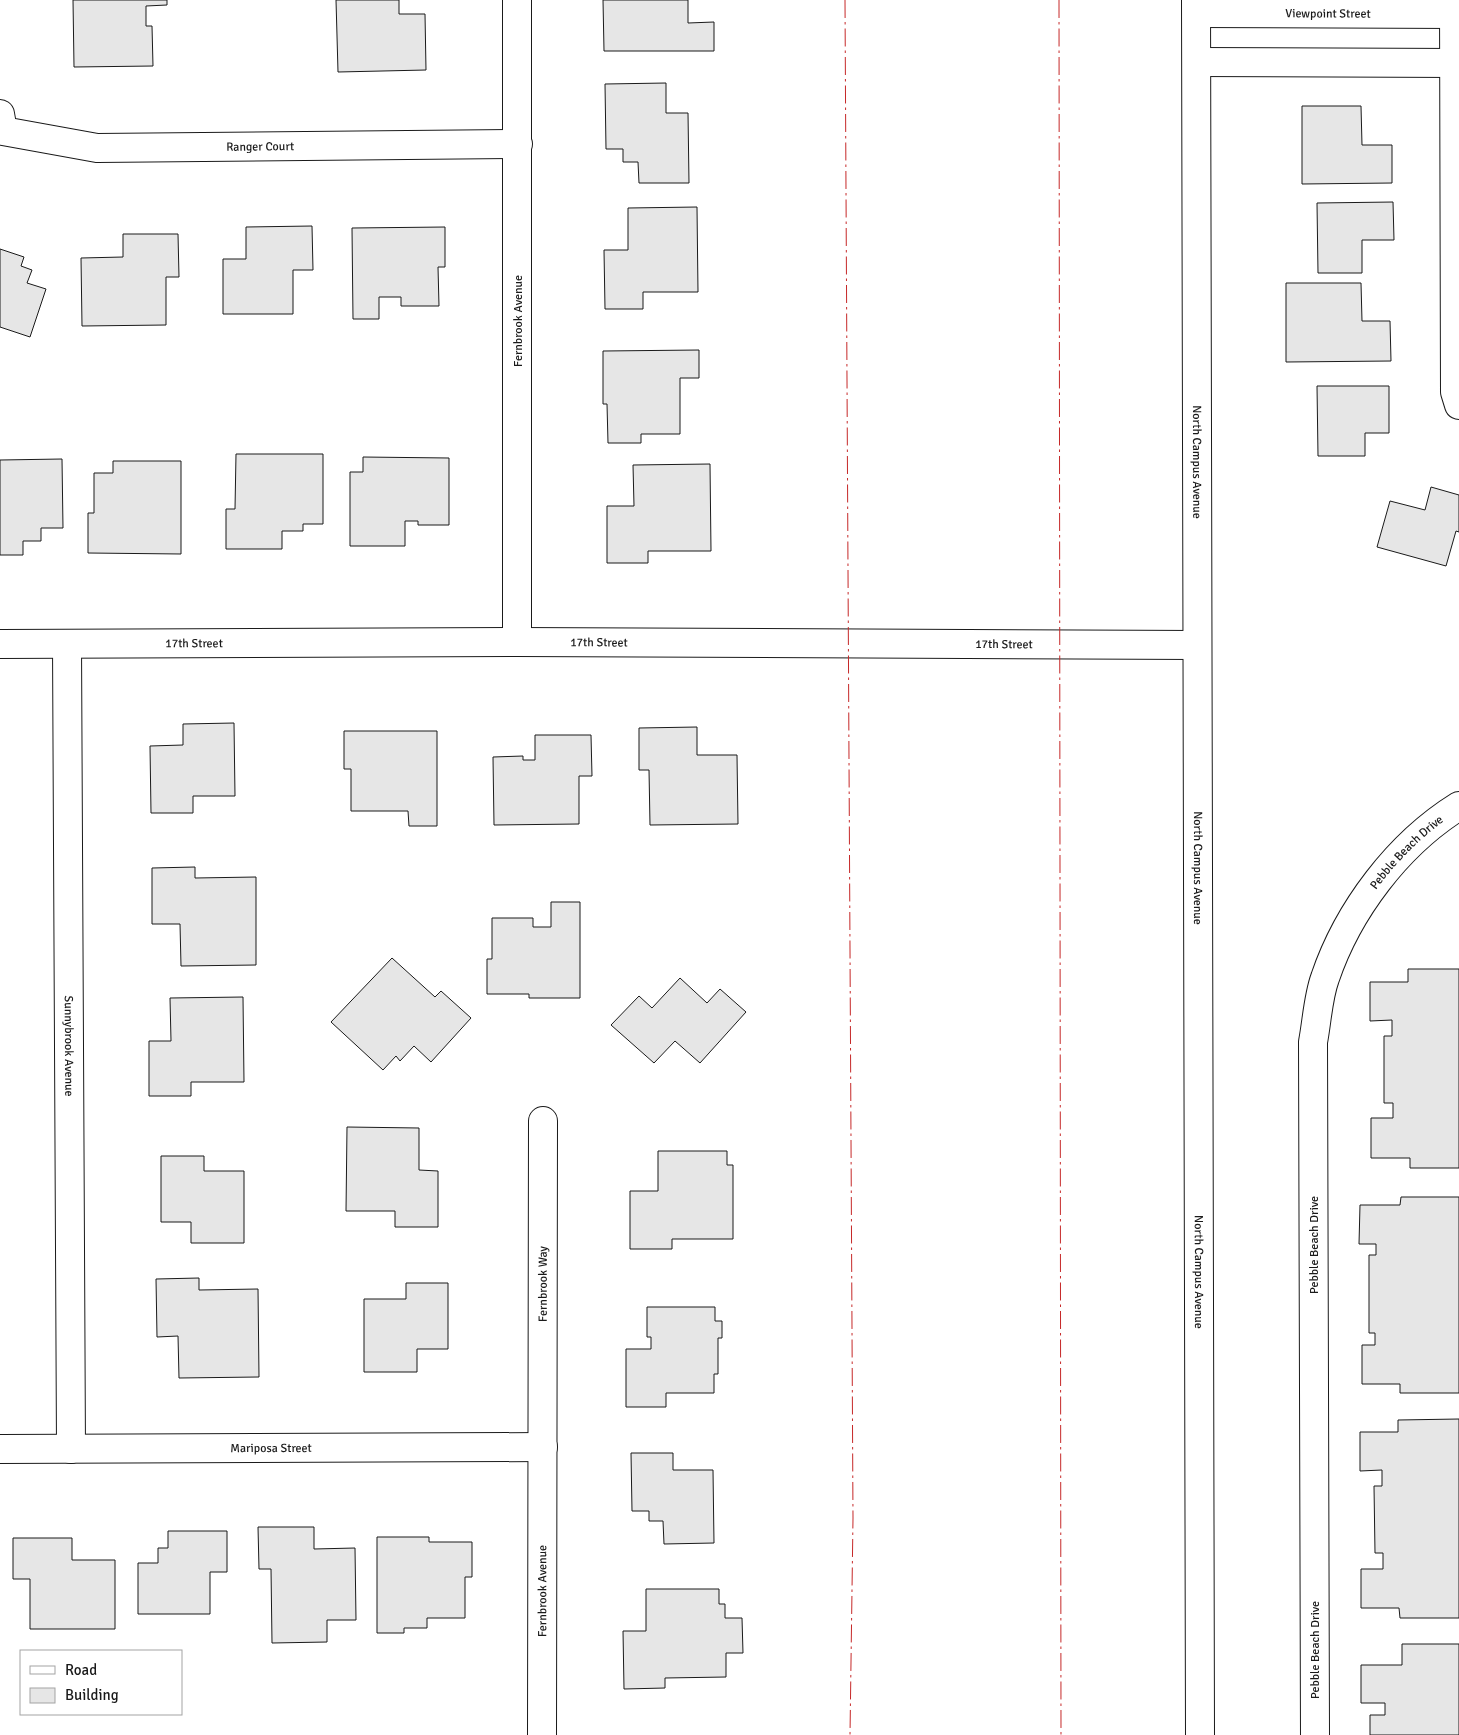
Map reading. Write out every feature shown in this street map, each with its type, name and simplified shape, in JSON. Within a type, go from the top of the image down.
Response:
[{"type":"street","name":"Fernbrook Avenue","points":[[517,0],[517,642]]},
{"type":"street","name":"Viewpoint Street","points":[[1196,6],[1456,9]]},
{"type":"street","name":"North Campus Avenue","points":[[1196,6],[1200,1735]]},
{"type":"street","points":[[1456,9],[1455,392],[1459,405]]},
{"type":"street","points":[[1196,62],[1456,57]]},
{"type":"street","name":"Ranger Court","points":[[2,122],[98,148],[518,144]]},
{"type":"street","name":"17th Street","points":[[0,644],[517,642],[1197,645]]},
{"type":"street","name":"Sunnybrook Avenue","points":[[67,644],[71,1449]]},
{"type":"street","name":"Pebble Beach Drive","points":[[1315,1735],[1313,1042],[1324,979],[1345,930],[1388,867],[1441,817],[1459,806]]},
{"type":"street","name":"Fernbrook Way","points":[[543,1121],[543,1447]]},
{"type":"street","name":"Fernbrook Avenue","points":[[542,1735],[543,1447]]},
{"type":"street","name":"Mariposa Street","points":[[0,1449],[543,1447]]},
{"type":"building","points":[[73,0],[167,0],[167,5],[146,6],[146,26],[152,26],[153,66],[74,67]]},
{"type":"building","points":[[336,0],[399,0],[399,14],[425,14],[426,70],[338,72]]},
{"type":"building","points":[[603,0],[688,0],[688,23],[714,22],[714,51],[604,51]]},
{"type":"building","points":[[666,83],[666,113],[688,113],[689,183],[639,183],[638,162],[623,162],[623,149],[606,149],[605,84]]},
{"type":"building","points":[[1302,106],[1361,106],[1362,145],[1392,145],[1392,183],[1302,184]]},
{"type":"building","points":[[1393,202],[1394,240],[1362,240],[1362,273],[1318,273],[1317,203]]},
{"type":"building","points":[[697,207],[698,292],[643,292],[643,309],[605,309],[604,250],[628,250],[628,208]]},
{"type":"building","points":[[312,226],[313,270],[293,270],[293,314],[223,314],[223,259],[246,259],[246,227]]},
{"type":"building","points":[[445,227],[445,267],[438,267],[439,306],[401,306],[401,297],[379,297],[379,319],[353,319],[352,228]]},
{"type":"building","points":[[123,234],[178,234],[179,277],[166,277],[166,325],[82,326],[81,258],[123,257]]},
{"type":"building","points":[[0,249],[24,257],[21,266],[32,270],[27,283],[46,289],[30,337],[0,327]]},
{"type":"building","points":[[1286,283],[1361,283],[1362,321],[1390,321],[1391,361],[1286,362]]},
{"type":"building","points":[[699,350],[699,378],[680,378],[680,434],[641,434],[641,443],[608,443],[607,404],[603,404],[603,351]]},
{"type":"building","points":[[1317,386],[1389,386],[1389,433],[1365,433],[1365,456],[1318,456]]},
{"type":"building","points":[[236,454],[323,454],[323,524],[303,524],[303,531],[282,531],[282,549],[226,549],[226,509],[235,509]]},
{"type":"building","points":[[363,457],[449,458],[449,525],[418,525],[418,521],[405,521],[405,546],[350,546],[350,472],[363,472]]},
{"type":"building","points":[[62,459],[63,528],[41,528],[41,541],[23,541],[23,555],[0,555],[0,460]]},
{"type":"building","points":[[113,461],[181,461],[181,554],[88,553],[88,513],[94,513],[94,473],[113,473]]},
{"type":"building","points":[[710,464],[711,551],[648,551],[648,563],[607,563],[607,506],[634,506],[633,465]]},
{"type":"building","points":[[1431,487],[1459,495],[1459,532],[1456,531],[1446,566],[1377,547],[1390,501],[1425,510]]},
{"type":"building","points":[[234,723],[235,796],[193,796],[193,813],[151,813],[150,746],[183,745],[183,724]]},
{"type":"building","points":[[697,727],[697,755],[737,755],[738,824],[650,825],[649,770],[639,770],[639,728]]},
{"type":"building","points":[[344,731],[437,731],[437,826],[409,826],[408,811],[351,811],[351,769],[344,769]]},
{"type":"building","points":[[535,735],[591,735],[592,776],[579,776],[579,824],[494,825],[493,757],[523,756],[523,760],[535,760]]},
{"type":"building","points":[[195,867],[195,878],[256,877],[256,965],[181,966],[180,924],[152,924],[152,868]]},
{"type":"building","points":[[551,902],[580,902],[580,998],[529,998],[529,994],[487,994],[487,959],[492,959],[492,918],[533,918],[533,927],[551,927]]},
{"type":"building","points":[[392,958],[435,997],[441,991],[471,1018],[431,1062],[414,1046],[400,1061],[396,1056],[383,1070],[331,1022]]},
{"type":"building","points":[[1408,969],[1459,969],[1459,1168],[1410,1168],[1410,1158],[1371,1158],[1371,1118],[1393,1118],[1393,1103],[1384,1103],[1384,1036],[1392,1036],[1392,1020],[1370,1021],[1370,982],[1408,982]]},
{"type":"building","points":[[680,978],[707,1003],[720,989],[746,1012],[700,1063],[675,1041],[654,1063],[611,1025],[639,996],[652,1008]]},
{"type":"building","points":[[243,997],[244,1082],[191,1082],[191,1096],[149,1096],[149,1041],[171,1041],[170,998]]},
{"type":"building","points":[[347,1127],[419,1128],[419,1170],[438,1171],[438,1227],[395,1227],[395,1211],[346,1211]]},
{"type":"building","points":[[658,1151],[727,1151],[727,1165],[733,1165],[733,1239],[672,1239],[672,1249],[630,1249],[630,1191],[658,1191]]},
{"type":"building","points":[[161,1156],[204,1156],[204,1171],[244,1171],[244,1243],[191,1243],[191,1222],[161,1222]]},
{"type":"building","points":[[1401,1197],[1459,1197],[1459,1393],[1400,1393],[1400,1384],[1362,1384],[1362,1345],[1375,1345],[1375,1333],[1369,1333],[1369,1255],[1376,1255],[1376,1244],[1359,1244],[1360,1205],[1400,1205]]},
{"type":"building","points":[[199,1278],[199,1290],[258,1289],[259,1377],[179,1378],[178,1336],[157,1337],[156,1279]]},
{"type":"building","points":[[406,1283],[448,1283],[448,1349],[417,1349],[417,1372],[364,1372],[364,1299],[406,1299]]},
{"type":"building","points":[[647,1307],[715,1307],[715,1321],[722,1321],[722,1338],[718,1338],[718,1374],[714,1374],[714,1393],[666,1393],[666,1407],[626,1407],[626,1349],[651,1349],[651,1337],[647,1337]]},
{"type":"building","points":[[1459,1419],[1459,1618],[1400,1618],[1399,1608],[1361,1608],[1361,1569],[1383,1569],[1383,1553],[1375,1553],[1374,1486],[1382,1486],[1382,1470],[1360,1471],[1360,1432],[1398,1432],[1398,1420]]},
{"type":"building","points":[[631,1453],[673,1453],[673,1470],[713,1470],[714,1543],[664,1544],[663,1521],[649,1521],[649,1511],[632,1511]]},
{"type":"building","points":[[258,1527],[314,1527],[314,1549],[355,1548],[356,1620],[327,1620],[327,1642],[272,1643],[271,1569],[259,1569]]},
{"type":"building","points":[[168,1531],[227,1531],[227,1572],[210,1572],[210,1614],[138,1614],[138,1563],[158,1563],[158,1548],[168,1548]]},
{"type":"building","points":[[377,1537],[429,1537],[429,1542],[472,1542],[472,1577],[465,1577],[465,1618],[427,1618],[427,1628],[404,1628],[404,1633],[377,1633]]},
{"type":"building","points":[[13,1538],[72,1538],[72,1560],[115,1560],[115,1629],[30,1629],[30,1579],[13,1579]]},
{"type":"building","points":[[646,1589],[719,1589],[719,1604],[725,1604],[725,1618],[742,1618],[743,1653],[726,1653],[726,1677],[665,1678],[665,1688],[624,1689],[623,1631],[646,1631]]},
{"type":"building","points":[[1402,1644],[1459,1644],[1459,1735],[1370,1735],[1370,1715],[1385,1715],[1385,1703],[1361,1703],[1361,1665],[1402,1665]]},
{"type":"power","points":[[845,0],[853,1518],[850,1735]]},
{"type":"power","points":[[1059,0],[1061,1735]]}]
